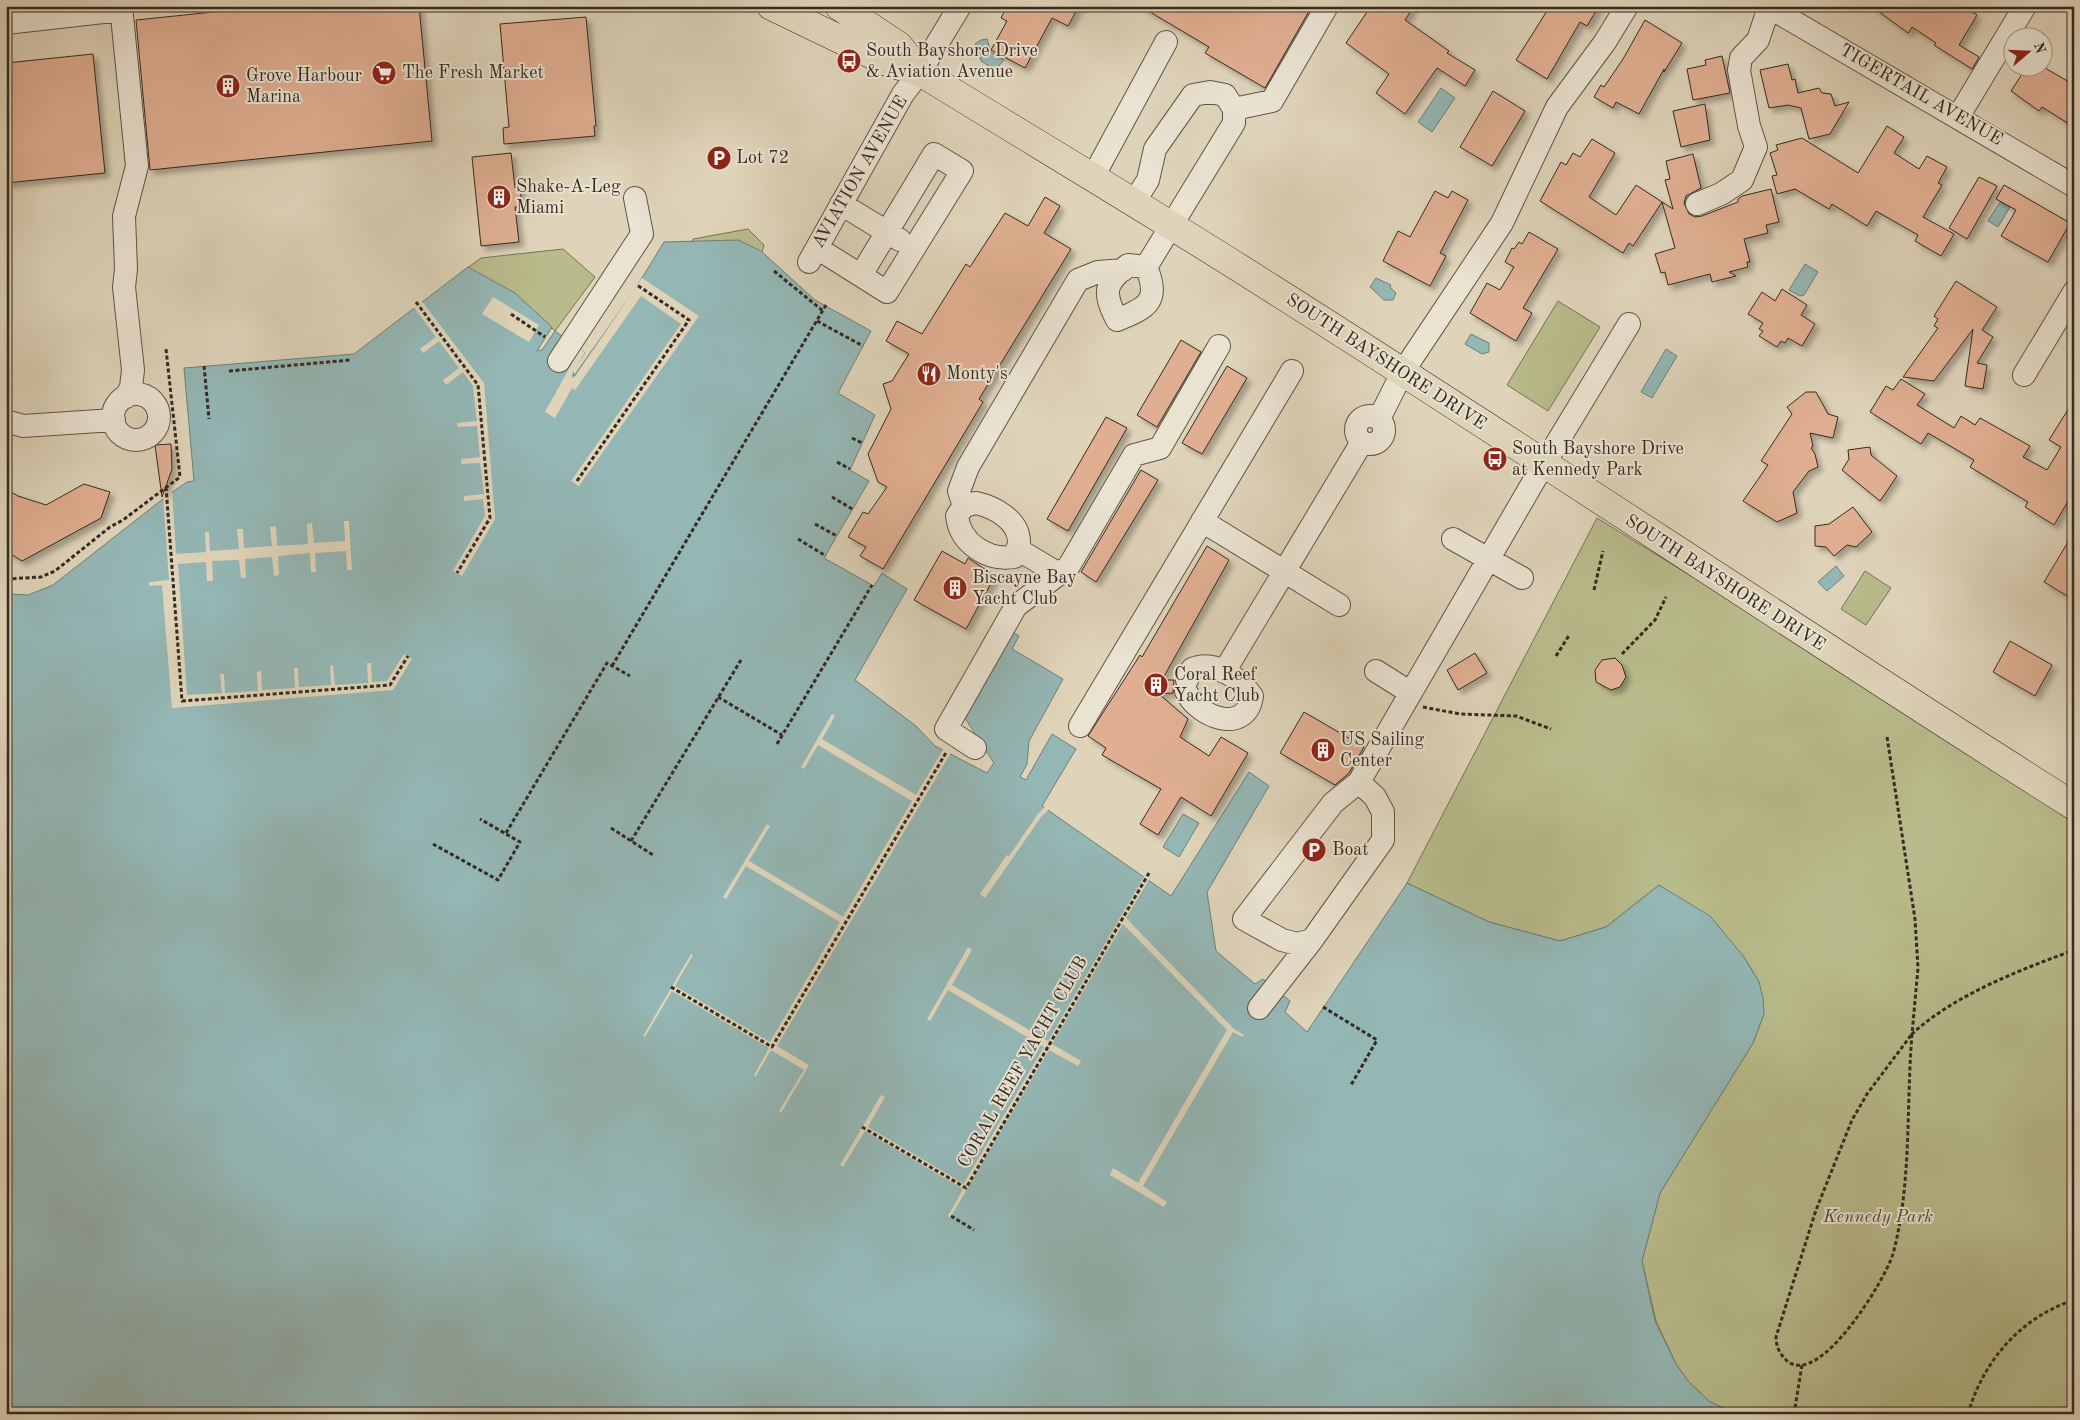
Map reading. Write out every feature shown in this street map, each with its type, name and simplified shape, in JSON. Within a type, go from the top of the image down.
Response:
[{"type":"main road","name":"SOUTH BAYSHORE DRIVE","points":[[771,6],[887,62],[920,72],[1171,224],[1544,464],[1852,666],[2074,806]]},
{"type":"main road","name":"SOUTH BAYSHORE DRIVE","points":[[839,6],[899,46],[920,72]]},
{"type":"street","name":"AVIATION AVENUE","points":[[861,275],[813,255],[903,94],[920,72],[960,6]]},
{"type":"street","points":[[1234,109],[1272,101],[1327,6]]},
{"type":"street","points":[[1224,672],[1362,442],[1357,435],[1358,422],[1366,416],[1378,419],[1402,373],[1498,230],[1557,107],[1605,42],[1627,6]]},
{"type":"street","points":[[1958,117],[2025,6]]},
{"type":"street","points":[[1697,204],[1721,194],[1742,180],[1756,147],[1749,126],[1739,70],[1741,58],[1758,40],[1768,7]]},
{"type":"street","name":"TIGERTAIL AVENUE","points":[[1768,7],[2074,186]]},
{"type":"street","points":[[6,23],[121,8],[137,166],[124,216],[126,269],[124,287],[133,370],[131,387],[126,397]]},
{"type":"street","points":[[1093,178],[1166,42]]},
{"type":"street","points":[[1134,202],[1148,180],[1155,149],[1193,95],[1210,92],[1224,95],[1234,109],[1234,123],[1146,267]]},
{"type":"street","points":[[934,154],[962,171],[914,248],[887,292],[861,275],[934,154]]},
{"type":"street","points":[[559,361],[642,234],[635,198]]},
{"type":"street","points":[[841,204],[914,248]]},
{"type":"street","points":[[1128,265],[1146,267],[1153,283],[1153,294],[1144,307],[1117,320],[1108,303],[1108,286],[1113,278],[1128,265]]},
{"type":"street","points":[[964,506],[959,491],[968,467],[1078,280],[1098,272],[1123,270]]},
{"type":"street","points":[[2024,375],[2074,292]]},
{"type":"street","points":[[1312,940],[1298,944],[1282,940],[1244,919],[1333,803],[1359,782],[1544,464],[1629,324]]},
{"type":"street","points":[[975,748],[946,729],[1016,606],[1069,566],[1134,455],[1160,448],[1219,346]]},
{"type":"street","points":[[133,370],[158,410],[159,417],[154,432],[148,437],[140,440],[125,437],[119,432],[114,420],[118,403],[126,397],[136,394],[150,398]]},
{"type":"street","points":[[1080,726],[1292,371]]},
{"type":"street","points":[[6,421],[23,426],[114,420]]},
{"type":"street","points":[[976,503],[990,506],[1004,515],[1016,530],[1020,542],[1017,549],[1014,557],[1002,559],[991,557],[974,547],[958,530],[957,516],[964,506],[976,503]]},
{"type":"street","points":[[1202,521],[1339,605]]},
{"type":"street","points":[[1454,539],[1522,578]]},
{"type":"street","points":[[1017,549],[1059,574]]},
{"type":"street","points":[[1202,665],[1212,666],[1224,672],[1243,683],[1252,696],[1251,707],[1240,718],[1222,720],[1190,701],[1187,686],[1192,669],[1202,665]]},
{"type":"street","points":[[1376,671],[1409,698]]},
{"type":"street","points":[[1259,1008],[1312,940],[1383,840],[1383,812],[1375,797],[1359,782]]},
{"type":"path","points":[[774,271],[823,311]]},
{"type":"path","points":[[577,481],[689,320],[637,285]]},
{"type":"path","points":[[416,302],[478,385],[490,518],[457,573]]},
{"type":"path","points":[[612,666],[826,305]]},
{"type":"path","points":[[511,314],[545,337]]},
{"type":"path","points":[[817,321],[863,346]]},
{"type":"path","points":[[6,580],[41,577],[55,570],[110,527],[123,520],[180,477],[166,349]]},
{"type":"path","points":[[228,371],[350,360]]},
{"type":"path","points":[[204,366],[209,419]]},
{"type":"path","points":[[852,438],[862,443]]},
{"type":"path","points":[[838,462],[850,469]]},
{"type":"path","points":[[166,488],[182,701],[390,685],[408,656]]},
{"type":"path","points":[[832,497],[854,510]]},
{"type":"path","points":[[815,524],[836,536]]},
{"type":"path","points":[[798,539],[826,556]]},
{"type":"path","points":[[1594,590],[1603,551]]},
{"type":"path","points":[[777,744],[872,585]]},
{"type":"path","points":[[1622,654],[1655,620],[1666,597]]},
{"type":"path","points":[[1556,656],[1570,634]]},
{"type":"path","points":[[631,841],[741,660]]},
{"type":"path","points":[[506,833],[607,663],[630,676]]},
{"type":"path","points":[[718,697],[782,736]]},
{"type":"path","points":[[1409,698],[1431,710],[1460,714],[1516,716],[1551,729]]},
{"type":"path","points":[[1887,736],[1915,919],[1918,968],[1912,1034],[1904,1172],[1899,1220],[1892,1254],[1884,1276],[1860,1314],[1830,1347],[1811,1362],[1794,1365],[1784,1358],[1777,1346],[1776,1337],[1827,1178],[1858,1108],[1912,1034],[1927,1020],[1960,1000],[2026,969],[2074,950]]},
{"type":"path","points":[[671,987],[772,1047],[947,750]]},
{"type":"path","points":[[433,844],[498,880],[520,842],[480,819]]},
{"type":"path","points":[[611,828],[653,855]]},
{"type":"path","name":"CORAL REEF YACHT CLUB","points":[[862,1127],[966,1188],[1150,873]]},
{"type":"path","points":[[1323,1006],[1376,1040],[1351,1085]]},
{"type":"path","points":[[951,1216],[974,1230]]},
{"type":"path","points":[[1968,1414],[1988,1368],[2008,1342],[2040,1315],[2074,1300]]},
{"type":"path","points":[[1794,1414],[1802,1365]]},
{"type":"green space","points":[[748,229],[764,245],[760,260],[690,249],[693,239]]},
{"type":"green space","points":[[563,249],[595,277],[555,331],[552,328],[549,331],[458,275],[481,258]]},
{"type":"green space","points":[[1558,301],[1600,327],[1548,411],[1507,385]]},
{"type":"green space","name":"Kennedy Park","points":[[1597,518],[2074,812],[2074,1414],[1738,1414],[1710,1402],[1688,1381],[1676,1364],[1656,1321],[1642,1261],[1660,1193],[1753,1043],[1764,1014],[1759,982],[1744,957],[1659,885],[1606,927],[1560,941],[1489,922],[1407,883]]},
{"type":"green space","points":[[1865,571],[1891,588],[1866,625],[1841,609]]},
{"type":"water","points":[[987,39],[991,52],[1004,60],[995,70],[981,61],[975,44]]},
{"type":"water","points":[[1441,88],[1455,98],[1432,132],[1418,122]]},
{"type":"water","points":[[2000,202],[2010,207],[1998,227],[1988,221]]},
{"type":"water","points":[[738,240],[761,251],[815,300],[871,331],[838,393],[875,415],[850,470],[869,481],[824,558],[874,586],[882,573],[907,589],[855,680],[916,726],[935,746],[987,773],[994,763],[963,715],[1011,631],[1019,636],[1012,649],[1063,679],[1029,741],[1027,764],[1020,777],[1026,780],[1052,734],[1076,749],[1042,806],[1171,896],[1249,772],[1269,786],[1207,892],[1216,951],[1255,984],[1263,979],[1290,1001],[1285,1012],[1307,1032],[1407,883],[1489,922],[1560,941],[1606,927],[1659,885],[1710,916],[1744,957],[1759,982],[1764,1014],[1753,1043],[1660,1193],[1642,1261],[1655,1321],[1676,1364],[1688,1381],[1710,1402],[1738,1414],[6,1414],[6,594],[28,595],[53,585],[168,495],[187,482],[194,481],[184,368],[354,354],[468,267],[515,293],[552,327],[537,351],[542,350],[555,331],[585,353],[573,371],[574,376],[634,291],[664,242]]},
{"type":"water","points":[[1805,264],[1818,272],[1804,295],[1800,296],[1789,290]]},
{"type":"water","points":[[1376,278],[1391,285],[1390,287],[1396,293],[1393,300],[1384,300],[1370,287]]},
{"type":"water","points":[[1471,334],[1489,343],[1489,352],[1482,354],[1465,344]]},
{"type":"water","points":[[1666,349],[1677,356],[1652,398],[1641,392]]},
{"type":"water","points":[[1836,566],[1844,576],[1827,591],[1818,582]]},
{"type":"water","points":[[1183,814],[1199,823],[1179,857],[1163,847]]},
{"type":"pier","points":[[642,278],[699,316],[579,486],[571,481],[681,324],[641,296],[575,390],[572,388],[555,418],[545,412],[580,349],[585,353],[571,376],[574,378]]},
{"type":"pier","points":[[493,297],[539,325],[529,342],[482,314]]},
{"type":"pier","points":[[421,300],[484,383],[495,519],[462,576],[453,571],[485,516],[483,499],[464,501],[464,496],[484,494],[480,463],[461,464],[461,459],[480,457],[477,426],[458,427],[457,423],[477,421],[473,386],[463,372],[446,385],[443,380],[459,368],[439,341],[423,353],[420,349],[436,337],[413,306]]},
{"type":"pier","points":[[172,491],[176,554],[206,552],[205,532],[209,532],[210,551],[239,549],[237,529],[243,529],[244,548],[272,546],[270,527],[276,526],[277,546],[308,544],[307,524],[312,523],[314,543],[345,541],[344,521],[349,521],[352,570],[347,570],[346,551],[315,553],[316,572],[311,572],[310,553],[278,556],[279,575],[274,576],[272,557],[245,559],[246,578],[241,578],[239,560],[212,561],[213,581],[207,581],[206,562],[178,564],[187,695],[222,693],[220,674],[224,674],[225,693],[258,691],[257,672],[261,671],[262,690],[295,688],[294,668],[298,668],[299,687],[331,685],[330,666],[333,665],[335,685],[368,683],[367,663],[371,663],[372,682],[387,681],[404,654],[412,659],[393,690],[172,708],[162,585],[149,586],[149,582],[169,580],[163,497]]},
{"type":"pier","points":[[832,714],[835,716],[822,739],[916,795],[944,748],[952,751],[777,1046],[809,1065],[781,1113],[779,1111],[804,1070],[771,1050],[756,1076],[754,1075],[769,1048],[672,991],[645,1037],[643,1036],[691,954],[693,955],[675,986],[770,1042],[840,922],[746,866],[726,899],[723,897],[767,824],[770,826],[749,861],[843,917],[912,801],[818,745],[804,769],[801,767]]},
{"type":"pier","points":[[1046,806],[1049,809],[1041,817],[985,898],[980,894],[1007,855],[1009,856],[1038,814]]},
{"type":"pier","points":[[1145,875],[1150,878],[1126,918],[1234,1029],[1244,1035],[1243,1037],[1233,1032],[1143,1186],[1167,1202],[1164,1207],[1110,1175],[1113,1168],[1138,1183],[1227,1030],[1123,924],[1052,1044],[1081,1061],[1078,1066],[1049,1050],[950,1218],[948,1216],[963,1189],[865,1131],[843,1167],[840,1165],[881,1095],[885,1097],[868,1127],[966,1185],[964,1183],[1044,1047],[948,990],[930,1021],[927,1019],[968,947],[972,950],[952,985],[1048,1041]]},
{"type":"building","name":"Grove Harbour Marina","points":[[272,6],[419,6],[432,141],[150,170],[136,20]]},
{"type":"building","points":[[1007,6],[1079,6],[1068,26],[1052,18],[1025,68],[991,50],[1007,21],[1001,18]]},
{"type":"building","points":[[1140,6],[1312,6],[1265,88],[1205,53],[1209,47]]},
{"type":"building","points":[[1371,6],[1414,6],[1405,20],[1449,51],[1447,53],[1475,70],[1465,86],[1437,68],[1405,114],[1376,93],[1389,74],[1346,43]]},
{"type":"building","points":[[1550,6],[1599,6],[1587,26],[1580,22],[1547,79],[1516,60]]},
{"type":"building","points":[[1871,6],[1962,6],[1977,15],[1959,45],[1979,57],[1972,69],[1934,45],[1936,43],[1912,27],[1908,33]]},
{"type":"building","points":[[586,17],[596,126],[594,126],[595,136],[504,144],[503,128],[509,127],[500,24]]},
{"type":"building","points":[[1645,20],[1682,43],[1664,72],[1664,69],[1639,114],[1616,102],[1613,108],[1594,97],[1601,85],[1604,87],[1623,59]]},
{"type":"building","points":[[93,54],[105,173],[6,183],[6,63]]},
{"type":"building","points":[[1722,56],[1730,93],[1693,100],[1687,69],[1706,65],[1705,60]]},
{"type":"building","points":[[1788,64],[1792,80],[1795,79],[1798,93],[1819,88],[1822,93],[1831,94],[1835,106],[1849,102],[1830,134],[1809,139],[1801,108],[1788,105],[1769,108],[1760,70]]},
{"type":"building","points":[[2052,72],[2074,85],[2074,127],[2042,107],[2039,111],[2011,91],[2019,78],[2052,78]]},
{"type":"building","points":[[1493,91],[1525,111],[1492,166],[1460,147]]},
{"type":"building","points":[[1705,104],[1710,140],[1681,147],[1673,111]]},
{"type":"building","points":[[1887,126],[1904,137],[1894,153],[1919,169],[1927,156],[1947,167],[1938,183],[1942,185],[1923,217],[1954,234],[1941,256],[1915,241],[1918,235],[1876,211],[1867,226],[1832,204],[1829,209],[1795,189],[1777,194],[1772,176],[1777,175],[1770,153],[1778,150],[1776,145],[1802,138],[1858,173]]},
{"type":"building","points":[[1592,139],[1615,153],[1589,197],[1616,215],[1636,185],[1662,202],[1633,246],[1629,243],[1623,253],[1540,201],[1561,162],[1566,165],[1573,153],[1580,157]]},
{"type":"building","name":"Shake-A-Leg Miami","points":[[511,153],[515,188],[520,187],[522,206],[515,207],[519,242],[481,246],[472,157]]},
{"type":"building","points":[[1693,154],[1701,188],[1686,196],[1684,203],[1689,214],[1695,217],[1702,216],[1738,202],[1738,199],[1742,196],[1771,189],[1779,222],[1766,225],[1768,233],[1744,239],[1750,262],[1747,262],[1748,267],[1729,272],[1736,276],[1712,282],[1710,274],[1668,285],[1665,272],[1661,273],[1655,254],[1675,248],[1662,202],[1673,209],[1665,180],[1670,179],[1666,161]]},
{"type":"building","points":[[1979,177],[1997,186],[1967,239],[1949,228]]},
{"type":"building","points":[[2004,185],[2070,223],[2048,262],[2001,236],[2016,210],[1996,199]]},
{"type":"building","points":[[1435,191],[1448,198],[1452,191],[1468,200],[1440,253],[1446,256],[1430,286],[1383,261],[1398,231],[1410,237]]},
{"type":"building","points":[[1045,197],[1060,206],[1044,233],[1071,249],[979,399],[983,402],[883,569],[860,556],[866,547],[848,537],[863,512],[868,514],[887,487],[878,482],[868,454],[891,409],[883,384],[892,381],[909,354],[886,341],[897,321],[922,334],[966,264],[970,267],[1005,213],[1028,226]]},
{"type":"building","points":[[1529,232],[1558,249],[1523,308],[1532,313],[1516,341],[1470,313],[1487,283],[1500,290],[1514,267],[1505,262],[1512,248],[1514,249],[1519,242],[1522,244]]},
{"type":"building","points":[[1956,281],[1997,307],[1982,330],[1993,337],[1977,363],[1987,365],[1983,389],[1965,386],[1973,329],[1934,381],[1903,377],[1938,328],[1934,326],[1938,319],[1934,316]]},
{"type":"building","points":[[1782,289],[1807,305],[1801,315],[1815,324],[1802,346],[1788,338],[1785,343],[1781,341],[1777,347],[1759,336],[1763,331],[1759,329],[1763,323],[1748,314],[1762,292],[1775,301]]},
{"type":"building","points":[[1181,340],[1201,352],[1157,427],[1137,415]]},
{"type":"building","points":[[1227,366],[1247,378],[1202,454],[1182,443]]},
{"type":"building","points":[[1901,379],[1925,394],[1917,405],[1954,428],[1961,416],[1975,425],[1980,418],[2030,446],[2023,457],[2047,470],[2061,447],[2049,440],[2074,400],[2074,491],[2054,525],[2025,507],[2028,502],[1970,467],[1974,460],[1928,433],[1921,444],[1870,412],[1886,386],[1893,390]]},
{"type":"building","points":[[1806,392],[1816,392],[1828,414],[1838,417],[1833,438],[1810,433],[1813,446],[1811,448],[1815,454],[1818,467],[1809,471],[1793,492],[1797,513],[1777,522],[1743,501],[1768,465],[1761,461],[1792,414],[1787,407]]},
{"type":"building","points":[[1106,417],[1127,428],[1068,531],[1047,519]]},
{"type":"building","points":[[171,444],[172,469],[162,497],[155,445]]},
{"type":"building","points":[[1870,447],[1871,455],[1897,476],[1880,501],[1842,470],[1849,459],[1848,450]]},
{"type":"building","points":[[1141,470],[1158,480],[1096,582],[1081,572]]},
{"type":"building","points":[[84,484],[110,492],[101,518],[22,561],[6,551],[6,489],[18,496],[46,505]]},
{"type":"building","points":[[1853,507],[1872,532],[1856,547],[1847,545],[1834,556],[1826,547],[1815,546],[1815,526],[1829,524]]},
{"type":"building","points":[[2074,532],[2074,600],[2044,582]]},
{"type":"building","name":"Coral Reef Yacht Club","points":[[1207,546],[1229,560],[1162,680],[1174,680],[1173,693],[1159,694],[1188,719],[1180,737],[1209,756],[1221,737],[1248,753],[1211,816],[1181,797],[1158,835],[1140,824],[1161,789],[1102,755],[1106,748],[1088,736],[1140,655],[1142,657]]},
{"type":"building","name":"Biscayne Bay Yacht Club","points":[[942,551],[965,564],[968,558],[995,576],[966,629],[914,600]]},
{"type":"building","points":[[2010,641],[2052,665],[2035,696],[1993,672]]},
{"type":"building","points":[[1475,653],[1487,673],[1458,690],[1447,670]]},
{"type":"building","points":[[1615,658],[1622,665],[1626,677],[1620,687],[1611,690],[1596,682],[1595,670],[1602,660]]},
{"type":"building","name":"US Sailing Center","points":[[1304,712],[1364,747],[1349,773],[1335,785],[1280,753]]},
{"type":"place","name":"South Bayshore Drive & Aviation Avenue","points":[[849,61]]},
{"type":"place","name":"The Fresh Market","points":[[384,73]]},
{"type":"place","name":"Grove Harbour Marina","points":[[228,86]]},
{"type":"place","name":"Lot 72","points":[[719,158]]},
{"type":"place","name":"Shake-A-Leg Miami","points":[[499,197]]},
{"type":"place","name":"Monty's","points":[[929,374]]},
{"type":"place","name":"South Bayshore Drive at Kennedy Park","points":[[1495,459]]},
{"type":"place","name":"Biscayne Bay Yacht Club","points":[[955,588]]},
{"type":"place","name":"Coral Reef Yacht Club","points":[[1156,685]]},
{"type":"place","name":"US Sailing Center","points":[[1323,750]]},
{"type":"place","name":"Boat","points":[[1314,850]]}]
